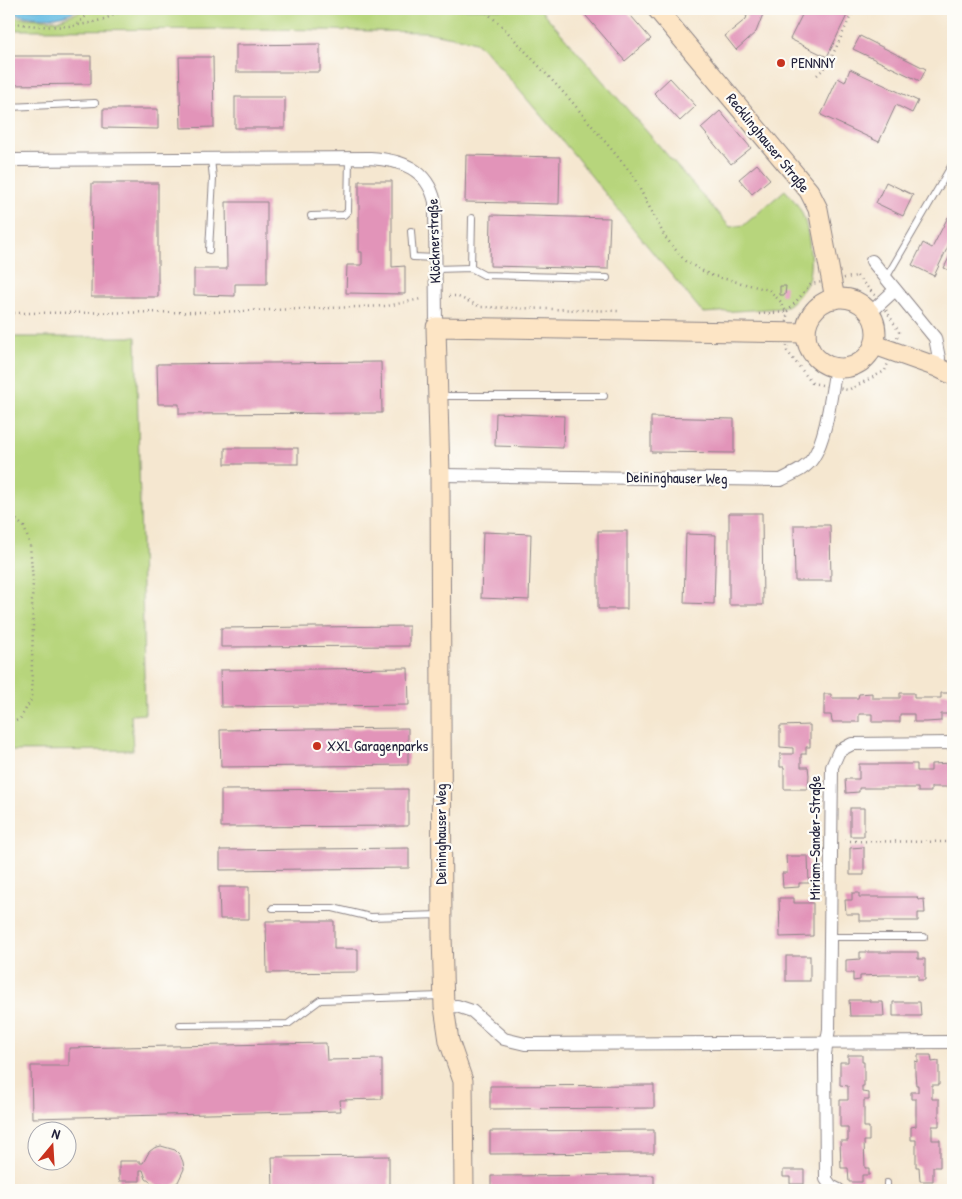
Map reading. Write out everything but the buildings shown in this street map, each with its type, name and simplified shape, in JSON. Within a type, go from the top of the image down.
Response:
[{"type":"street","name":"Recklinghauser Straße","points":[[657,9],[809,191],[818,209],[835,299]]},
{"type":"street","name":"Klöcknerstraße","points":[[9,160],[349,158],[393,160],[413,169],[432,189],[435,202],[436,327]]},
{"type":"street","points":[[872,261],[935,338],[939,358],[945,371]]},
{"type":"street","points":[[876,308],[863,306],[845,298],[824,303],[814,311],[808,321],[806,333],[812,352],[818,360],[836,368],[855,366],[864,361],[875,345],[876,308],[895,290]]},
{"type":"street","points":[[436,327],[806,333]]},
{"type":"street","name":"Deininghauser Weg","points":[[436,327],[440,475],[441,914],[443,1001],[449,1041],[463,1081],[464,1190]]},
{"type":"street","points":[[875,345],[945,371]]},
{"type":"street","name":"Deininghauser Weg","points":[[440,475],[781,480],[799,471],[812,459],[821,437],[836,368]]},
{"type":"street","name":"Miriam-Sander-Straße","points":[[839,1190],[831,1186],[826,1179],[825,1054],[829,1029],[832,767],[839,751],[852,744],[953,743]]},
{"type":"street","points":[[443,1001],[472,1011],[504,1039],[525,1044],[953,1042]]},
{"type":"lane","points":[[9,107],[95,103]]},
{"type":"lane","points":[[311,216],[344,215],[348,211],[349,158]]},
{"type":"lane","points":[[209,250],[213,178],[212,159]]},
{"type":"lane","points":[[886,278],[953,163]]},
{"type":"lane","points":[[471,268],[472,218]]},
{"type":"lane","points":[[411,231],[413,257],[436,263],[471,268],[484,275],[607,278]]},
{"type":"lane","points":[[438,396],[604,396]]},
{"type":"lane","points":[[273,908],[333,908],[370,917],[441,914]]},
{"type":"lane","points":[[831,937],[924,937]]},
{"type":"lane","points":[[180,1026],[288,1024],[320,1000],[443,1001]]},
{"type":"path","points":[[76,25],[94,9]]},
{"type":"path","points":[[9,22],[25,25],[76,25],[97,22],[115,15],[124,9]]},
{"type":"path","points":[[477,9],[486,12],[502,26],[573,103],[632,174],[664,237],[685,261],[710,275],[769,290],[787,312],[787,351],[812,383],[848,390],[886,371],[899,332],[876,308],[857,276],[811,284],[787,312],[750,314]]},
{"type":"path","points":[[817,75],[828,65],[854,9]]},
{"type":"path","points":[[9,313],[215,312],[387,306],[416,299],[456,296],[481,307],[620,312]]},
{"type":"path","points":[[9,513],[24,527],[30,545],[33,582],[31,700],[20,719],[9,724]]},
{"type":"path","points":[[831,841],[953,842]]},
{"type":"green space","points":[[86,9],[540,9],[730,227],[744,225],[785,190],[804,218],[810,247],[810,267],[807,283],[797,297],[783,308],[703,313],[576,157],[486,51],[475,42],[425,32],[267,29],[9,30],[9,17],[58,20]]},
{"type":"green space","points":[[9,337],[136,337],[145,714],[131,715],[133,750],[9,751]]},
{"type":"water","points":[[9,9],[78,9],[61,16],[44,18],[9,13]]},
{"type":"place","name":"PENNNY","points":[[781,63]]},
{"type":"place","name":"XXL Garagenparks","points":[[317,746]]}]
